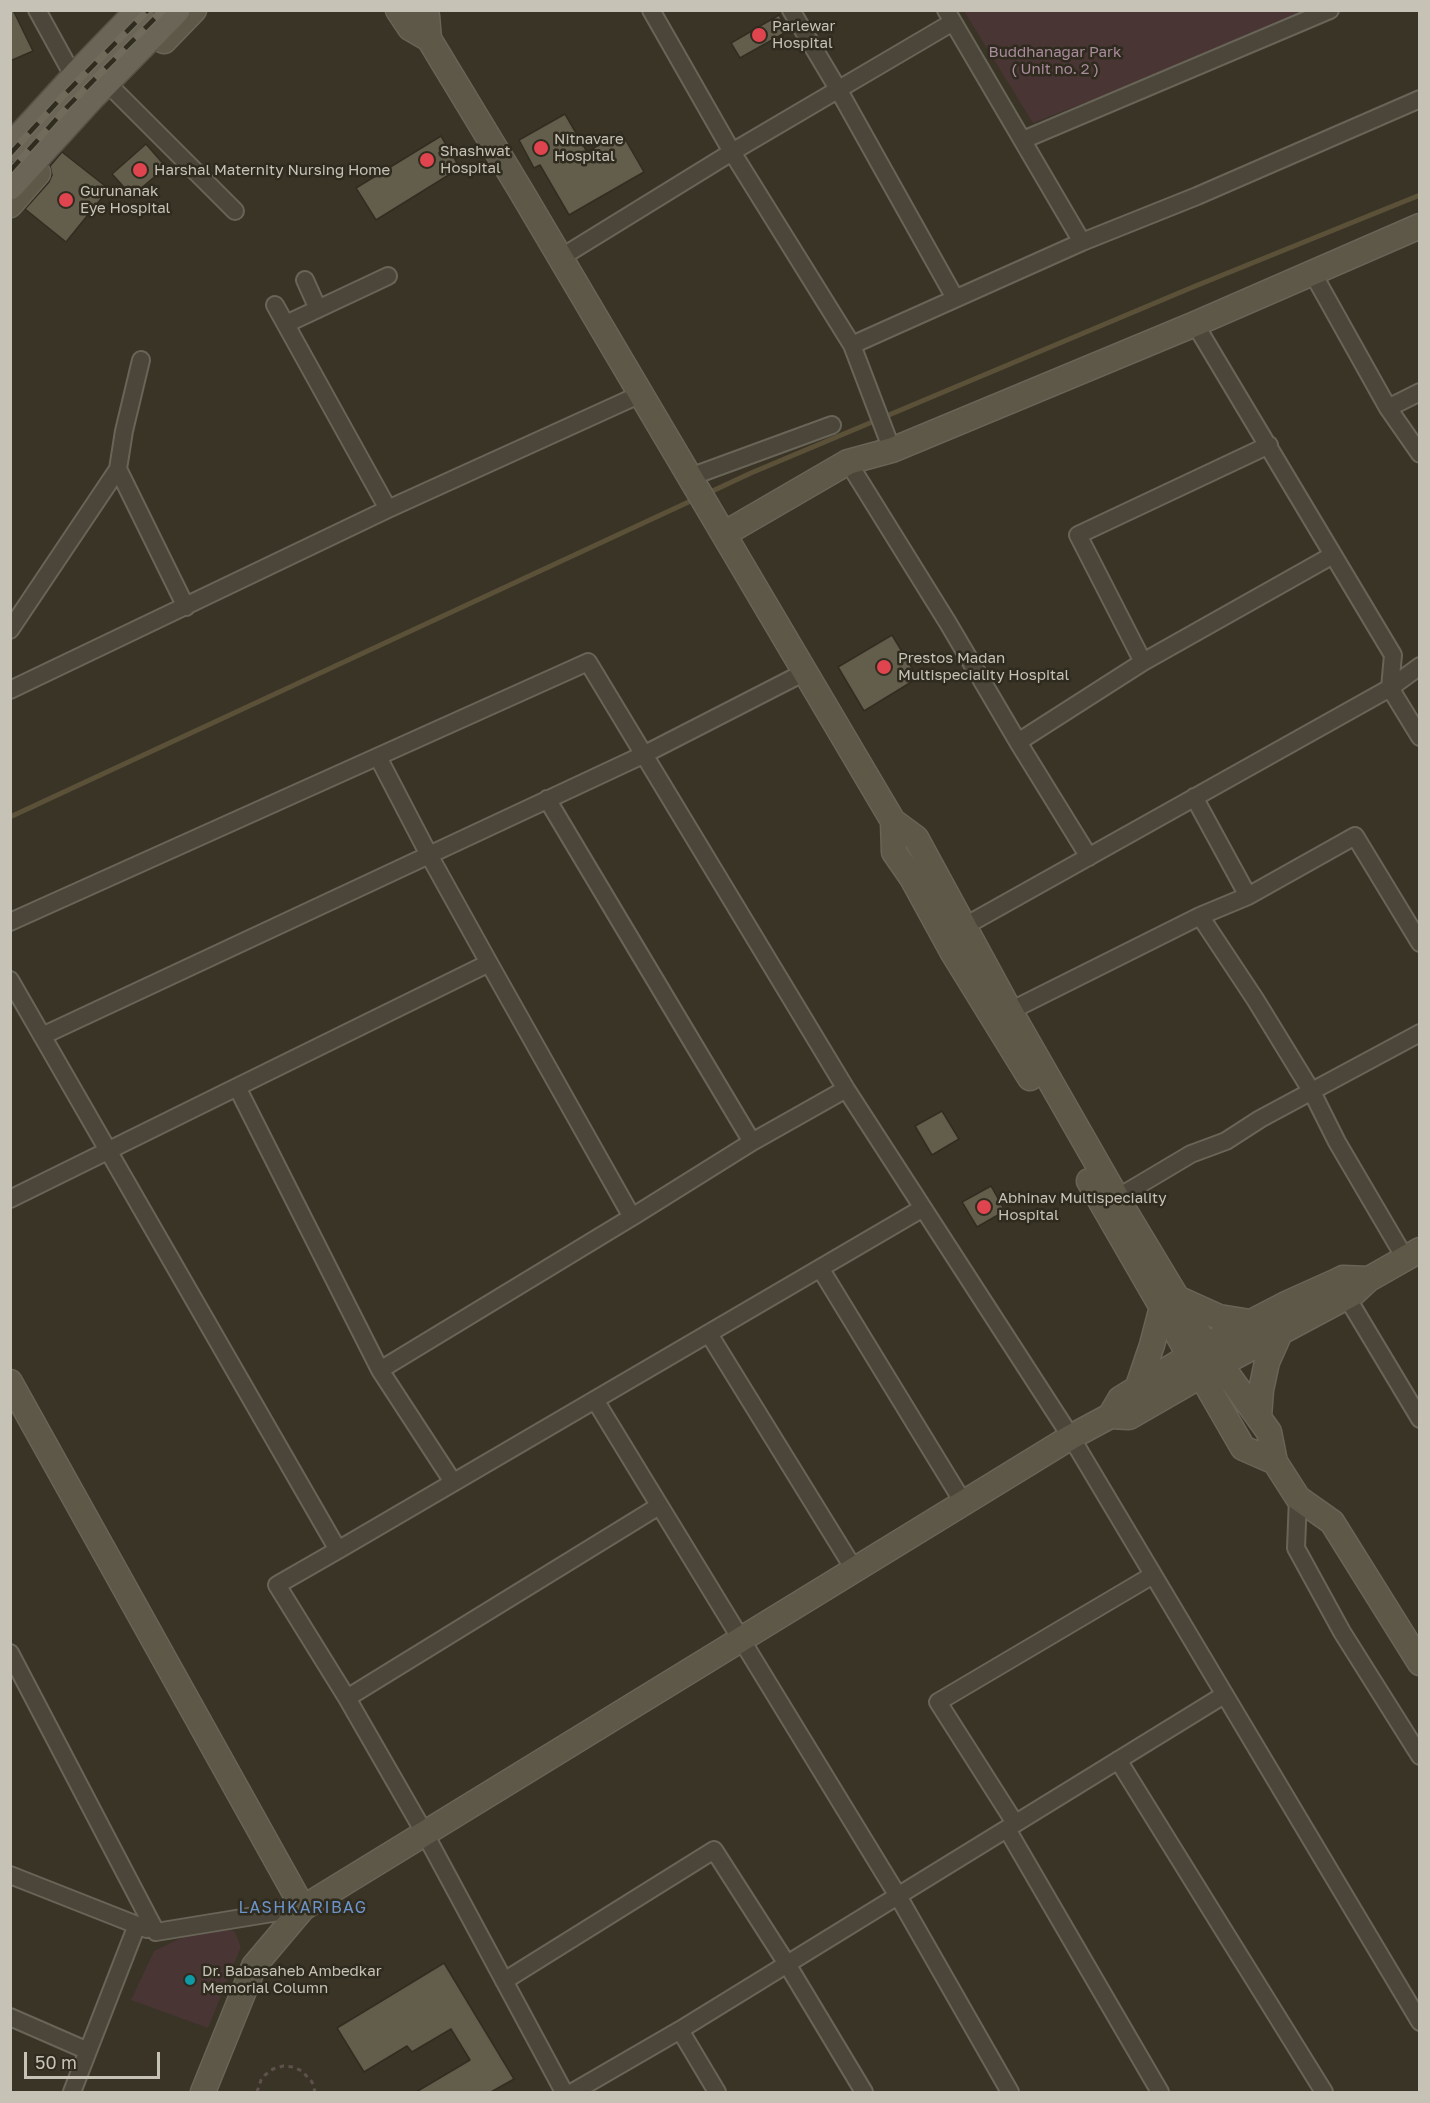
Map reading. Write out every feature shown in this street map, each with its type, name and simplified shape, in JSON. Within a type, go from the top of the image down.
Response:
[{"type":"main road","points":[[10,148],[140,10]]},
{"type":"main road","points":[[10,186],[93,95],[176,10]]},
{"type":"street","points":[[37,10],[70,70]]},
{"type":"street","points":[[10,138],[70,70],[128,10]]},
{"type":"street","points":[[10,205],[194,10]]},
{"type":"street","points":[[398,10],[410,28],[429,39]]},
{"type":"street","points":[[423,10],[427,16],[429,39],[893,821],[916,838],[954,932],[1040,1093],[1112,1222],[1170,1303],[1205,1360],[1243,1448],[1275,1462]]},
{"type":"street","points":[[651,10],[732,152],[852,345],[890,445]]},
{"type":"street","points":[[791,10],[955,298]]},
{"type":"street","points":[[1023,140],[1330,10]]},
{"type":"street","points":[[561,258],[838,89],[949,16],[1082,242]]},
{"type":"street","points":[[115,92],[235,211]]},
{"type":"street","points":[[852,345],[1082,242],[1197,196],[1419,99]]},
{"type":"street","points":[[724,534],[848,462],[1195,324],[1419,226]]},
{"type":"street","points":[[1312,272],[1388,408],[1419,454]]},
{"type":"street","points":[[286,324],[388,276]]},
{"type":"street","points":[[305,280],[318,309]]},
{"type":"street","points":[[275,305],[388,509]]},
{"type":"street","points":[[1195,324],[1393,655],[1390,688],[1419,737]]},
{"type":"street","points":[[10,630],[118,469],[124,431],[141,360]]},
{"type":"street","points":[[1388,408],[1419,392]]},
{"type":"street","points":[[10,690],[388,509],[641,394]]},
{"type":"street","points":[[691,479],[832,425]]},
{"type":"street","points":[[1143,662],[1078,535],[1269,445]]},
{"type":"street","points":[[848,462],[1089,857]]},
{"type":"street","points":[[118,469],[186,607]]},
{"type":"street","points":[[1018,742],[1143,662],[1333,555]]},
{"type":"street","points":[[10,922],[588,662],[846,1089],[1071,1437],[1419,2022]]},
{"type":"street","points":[[954,932],[1390,688],[1419,666]]},
{"type":"street","points":[[42,1036],[645,754],[805,672]]},
{"type":"street","points":[[378,757],[429,855],[632,1217]]},
{"type":"street","points":[[1194,797],[1248,896]]},
{"type":"street","points":[[548,799],[752,1142]]},
{"type":"street","points":[[1010,1011],[1200,916],[1248,896],[1355,836],[1419,943]]},
{"type":"street","points":[[1200,916],[1255,999],[1312,1092],[1337,1142],[1412,1254],[1369,1279],[1343,1278],[1342,1289],[1419,1419]]},
{"type":"street","points":[[954,932],[1010,1011],[1117,1198],[1170,1303],[1219,1317],[1250,1322]]},
{"type":"street","points":[[10,1200],[489,963]]},
{"type":"street","points":[[10,980],[338,1550]]},
{"type":"street","points":[[1117,1198],[1191,1154],[1226,1141],[1260,1119],[1419,1033]]},
{"type":"street","points":[[237,1087],[380,1370],[453,1482]]},
{"type":"street","points":[[380,1370],[752,1142],[846,1089]]},
{"type":"street","points":[[564,2092],[424,1832],[347,1698],[277,1585],[923,1208]]},
{"type":"street","points":[[820,1268],[963,1502]]},
{"type":"street","points":[[1110,1416],[1129,1417],[1205,1360],[1250,1322],[1342,1289]]},
{"type":"street","points":[[202,2092],[254,1966],[303,1908],[963,1502],[1110,1416],[1120,1399],[1137,1389],[1205,1360],[1280,1333],[1342,1289]]},
{"type":"street","points":[[1137,1389],[1170,1303]]},
{"type":"street","points":[[1259,1417],[1266,1362],[1280,1333]]},
{"type":"street","points":[[709,1334],[854,1569]]},
{"type":"street","points":[[1205,1360],[1259,1417],[1269,1432],[1275,1462],[1325,1540]]},
{"type":"street","points":[[10,1382],[303,1908]]},
{"type":"street","points":[[596,1400],[898,1896],[1010,2092]]},
{"type":"street","points":[[1298,1498],[1332,1522],[1419,1663]]},
{"type":"street","points":[[1298,1498],[1296,1548],[1342,1632],[1419,1756]]},
{"type":"street","points":[[347,1698],[659,1506]]},
{"type":"street","points":[[1153,1575],[938,1702],[1011,1826],[1160,2092]]},
{"type":"street","points":[[10,1653],[156,1932]]},
{"type":"street","points":[[573,2092],[680,2030],[1224,1695]]},
{"type":"street","points":[[1118,1760],[1324,2092]]},
{"type":"street","points":[[504,1981],[714,1850],[787,1964],[864,2092]]},
{"type":"street","points":[[10,1875],[156,1932],[303,1908]]},
{"type":"street","points":[[72,2092],[137,1925]]},
{"type":"street","points":[[10,2018],[88,2051]]},
{"type":"street","points":[[680,2030],[717,2092]]},
{"type":"path","points":[[257,2092],[265,2075],[283,2066],[302,2071],[312,2082],[315,2092]]},
{"type":"green space","name":"Buddhanagar Park ( Unit no. 2 )","points":[[964,11],[1318,11],[1033,123]]},
{"type":"green space","points":[[222,1925],[235,1932],[241,1947],[208,2028],[131,2000],[154,1951],[185,1936]]},
{"type":"building","points":[[10,10],[13,10],[33,51],[10,61]]},
{"type":"building","points":[[779,15],[788,31],[740,58],[731,43]]},
{"type":"building","points":[[565,114],[587,152],[621,132],[644,172],[569,215],[540,165],[534,168],[519,140]]},
{"type":"building","points":[[441,136],[460,168],[376,220],[356,188]]},
{"type":"building","points":[[146,144],[166,167],[132,196],[112,174]]},
{"type":"building","points":[[62,152],[109,189],[66,242],[25,209],[49,182],[52,175],[50,166]]},
{"type":"building","points":[[892,635],[918,678],[864,711],[838,667]]},
{"type":"building","points":[[942,1111],[959,1139],[932,1155],[915,1126]]},
{"type":"building","points":[[991,1186],[1005,1211],[977,1227],[962,1202]]},
{"type":"building","points":[[444,1963],[514,2079],[491,2092],[416,2092],[470,2060],[451,2029],[412,2052],[407,2046],[364,2072],[337,2028]]},
{"type":"waterway","points":[[706,494],[1193,287],[1420,195]]},
{"type":"waterway","points":[[10,817],[695,499]]},
{"type":"railway","points":[[10,154],[60,99],[148,10]]},
{"type":"railway","points":[[10,171],[68,106],[163,10]]},
{"type":"place","name":"Parlewar Hospital","points":[[759,35]]},
{"type":"place","name":"Nitnavare Hospital","points":[[541,148]]},
{"type":"place","name":"Shashwat Hospital","points":[[427,160]]},
{"type":"place","name":"Harshal Maternity Nursing Home","points":[[140,170]]},
{"type":"place","name":"Gurunanak Eye Hospital","points":[[66,200]]},
{"type":"place","name":"Prestos Madan Multispeciality Hospital","points":[[884,667]]},
{"type":"place","name":"Abhinav Multispeciality Hospital","points":[[984,1207]]},
{"type":"place","name":"Dr. Babasaheb Ambedkar Memorial Column","points":[[190,1980]]},
{"type":"district","name":"LASHKARIBAG","points":[[303,1908]]}]
